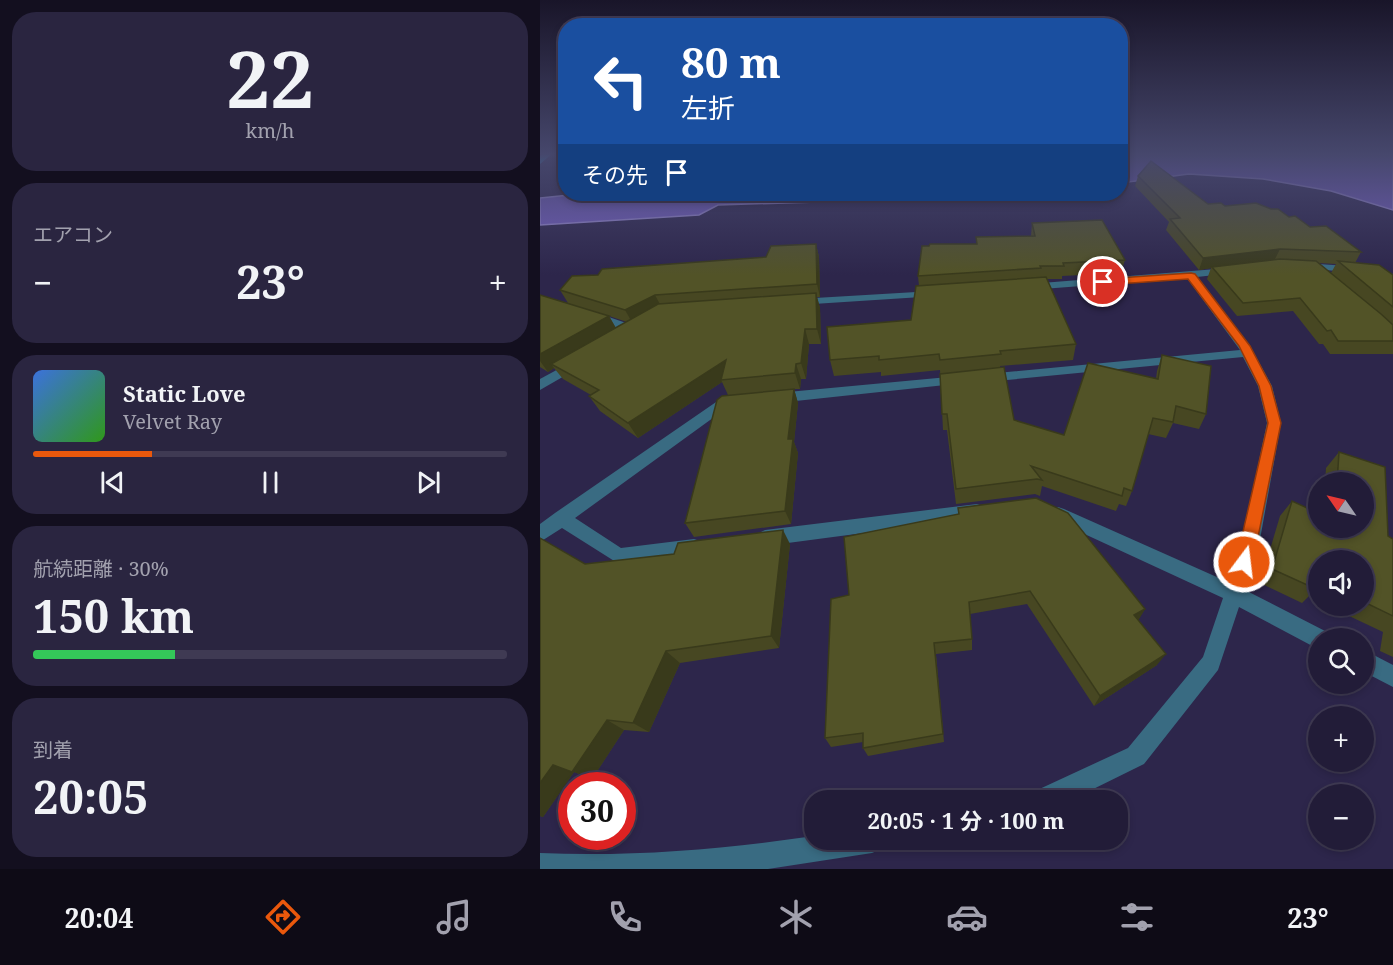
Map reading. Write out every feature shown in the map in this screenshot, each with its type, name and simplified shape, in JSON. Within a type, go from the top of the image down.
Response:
[{"type":"street","points":[[1293,266],[1362,270],[1393,277]]},
{"type":"street","points":[[1312,267],[1329,280]]},
{"type":"street","points":[[1012,289],[1191,276],[1239,270]]},
{"type":"street","points":[[1065,790],[1136,756],[1211,663],[1250,545],[1274,423],[1265,386],[1244,346],[1191,276]]},
{"type":"street","points":[[788,303],[941,293]]},
{"type":"street","points":[[578,311],[639,327],[615,341]]},
{"type":"street","points":[[540,534],[724,403],[1247,353]]},
{"type":"street","points":[[540,385],[587,357]]},
{"type":"street","points":[[750,540],[1000,508]]},
{"type":"street","points":[[1046,508],[1234,594],[1308,633]]},
{"type":"street","points":[[561,518],[619,556],[714,544]]},
{"type":"street","points":[[1374,666],[1393,676]]},
{"type":"street","points":[[540,866],[585,868],[734,861],[806,850]]},
{"type":"shaded area","points":[[1339,194],[1393,194],[1393,210]]},
{"type":"shaded area","points":[[558,196],[558,201],[849,201],[718,205],[699,215],[540,225],[540,198]]},
{"type":"building","points":[[1156,194],[1194,194],[1208,204],[1221,203],[1225,206],[1256,203],[1271,209],[1278,209],[1289,217],[1295,216],[1310,227],[1326,226],[1361,252],[1280,249],[1203,258],[1170,219],[1180,218]]},
{"type":"building","points":[[1102,220],[1125,260],[918,276],[922,246],[977,244],[976,237],[1035,236],[1032,223]]},
{"type":"building","points":[[816,244],[817,284],[655,295],[625,310],[560,290],[572,276],[598,275],[602,269],[766,257],[771,246]]},
{"type":"building","points":[[1280,259],[1316,261],[1393,325],[1393,341],[1338,341],[1331,330],[1327,331],[1300,298],[1243,303],[1212,267]]},
{"type":"building","points":[[1338,261],[1379,265],[1393,275],[1393,307]]},
{"type":"building","points":[[1046,277],[1076,344],[1000,351],[1001,354],[940,360],[939,354],[879,360],[879,356],[830,360],[827,327],[911,320],[916,286]]},
{"type":"building","points":[[816,293],[817,329],[805,329],[801,363],[796,364],[795,373],[721,380],[726,360],[628,423],[589,396],[599,390],[551,364],[658,304]]},
{"type":"building","points":[[540,295],[609,316],[540,354]]},
{"type":"building","points":[[1162,355],[1211,366],[1206,414],[1176,406],[1173,422],[1153,418],[1132,491],[1124,488],[1122,496],[1031,466],[1042,480],[956,489],[947,414],[942,414],[940,374],[1004,367],[1014,420],[1064,435],[1088,363],[1158,379]]},
{"type":"building","points":[[794,389],[788,439],[793,439],[785,511],[685,523],[717,400],[722,396]]},
{"type":"building","points":[[1339,452],[1385,467],[1388,536],[1393,539],[1393,616],[1374,607],[1374,550],[1308,550],[1308,585],[1272,569],[1292,501],[1308,508],[1308,538],[1374,538],[1374,472],[1338,472]]},
{"type":"building","points":[[1036,498],[1068,513],[1145,609],[1134,615],[1166,654],[1100,696],[1030,591],[969,602],[972,639],[934,643],[943,734],[863,748],[863,733],[825,738],[831,599],[849,595],[844,537],[959,514],[958,508]]},
{"type":"building","points":[[783,530],[771,636],[666,651],[633,723],[607,720],[572,772],[553,765],[540,783],[540,538],[585,564],[674,554],[678,543]]},
{"type":"route","points":[[1103,282],[1191,276],[1244,346],[1265,386],[1274,423],[1250,545],[1244,562]]}]
